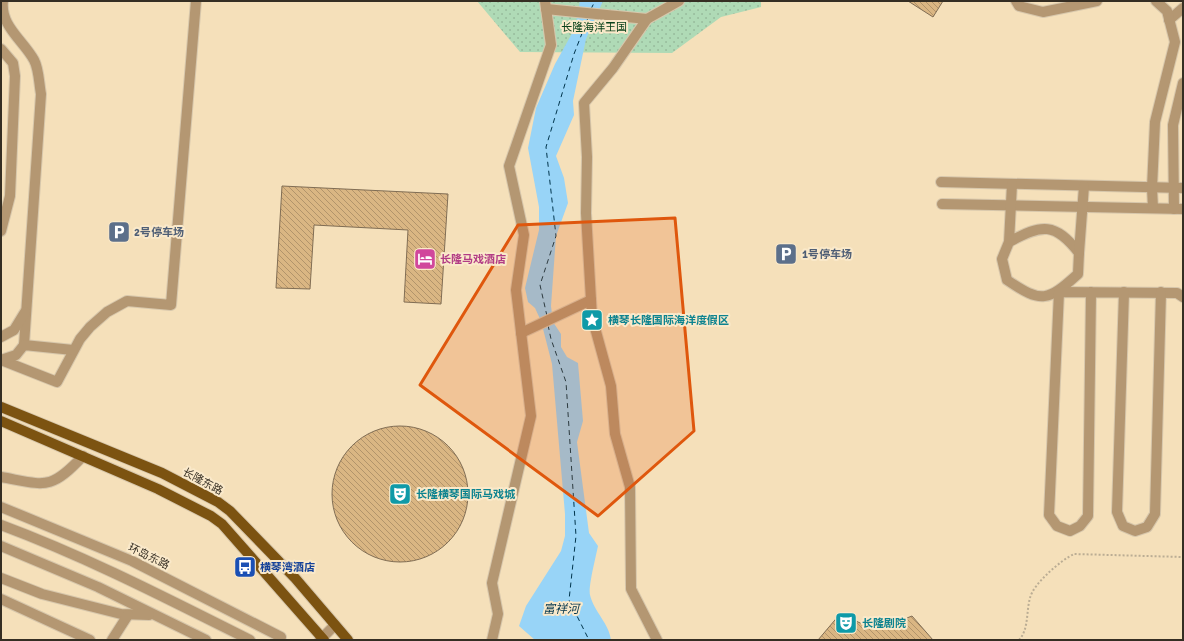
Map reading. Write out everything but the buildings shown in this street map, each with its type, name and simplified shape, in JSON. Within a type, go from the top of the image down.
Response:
[{"type":"main road","name":"长隆东路","points":[[1,407],[162,473],[218,502],[230,511],[295,578],[348,640]]},
{"type":"main road","points":[[1,421],[158,489],[211,516],[222,524],[322,639]]},
{"type":"street","points":[[1,360],[16,355],[24,345],[41,94],[35,62],[9,29],[2,9],[3,1]]},
{"type":"street","points":[[1,360],[57,382],[73,350],[90,327],[107,312],[126,301],[171,305],[196,1]]},
{"type":"street","points":[[657,640],[631,588],[630,487],[615,434],[611,386],[592,317],[586,213],[587,157],[584,103],[613,68],[647,19],[679,1]]},
{"type":"street","points":[[1016,1],[1019,6],[1043,12],[1097,1]]},
{"type":"street","points":[[1153,208],[1152,188],[1156,122],[1175,42],[1167,11],[1156,1]]},
{"type":"street","points":[[492,640],[498,614],[492,583],[531,416],[516,290],[524,235],[509,166],[551,44],[546,5],[647,19]]},
{"type":"street","points":[[1169,20],[1183,8]]},
{"type":"street","points":[[1,49],[13,63],[16,76],[10,196],[1,231]]},
{"type":"street","points":[[942,204],[1178,209],[1179,188],[1173,125],[1183,83]]},
{"type":"street","points":[[941,182],[1179,188]]},
{"type":"street","points":[[1012,184],[1009,242],[1002,259],[1007,280],[1024,292],[1047,297],[1059,292],[1078,274],[1084,186]]},
{"type":"street","points":[[1009,242],[1030,231],[1049,228],[1067,237],[1079,253]]},
{"type":"street","points":[[1059,292],[1162,292],[1177,293],[1183,298]]},
{"type":"street","points":[[1059,292],[1048,515],[1057,526],[1070,531],[1080,526],[1088,516],[1091,292]]},
{"type":"street","points":[[1124,292],[1117,512],[1123,526],[1135,531],[1147,527],[1155,514],[1162,292]]},
{"type":"street","points":[[521,334],[591,300]]},
{"type":"street","points":[[1,337],[14,330],[26,308]]},
{"type":"street","points":[[24,345],[73,350]]},
{"type":"street","points":[[1,477],[37,483],[49,483],[67,474],[83,456]]},
{"type":"street","name":"环岛东路","points":[[1,507],[132,561],[281,637]]},
{"type":"street","points":[[1,525],[49,543],[118,573],[250,640]]},
{"type":"street","points":[[1,546],[37,560],[163,618],[206,640]]},
{"type":"street","points":[[1,578],[42,594],[128,615],[147,614],[163,618]]},
{"type":"street","points":[[1,599],[90,640]]},
{"type":"street","points":[[112,640],[128,615]]},
{"type":"street","points":[[322,639],[335,625]]},
{"type":"path","points":[[1019,640],[1023,635],[1026,625],[1030,596],[1038,584],[1064,559],[1074,554],[1183,557]]},
{"type":"highlighted area","points":[[675,218],[694,431],[598,516],[420,385],[518,225]]},
{"type":"shaded area","name":"横琴长隆国际海洋度假区","points":[[1,1],[1183,1],[1183,640],[1,640]]},
{"type":"green space","name":"长隆海洋王国","points":[[477,1],[761,1],[761,7],[721,17],[672,53],[520,52]]},
{"type":"water","name":"富祥河","points":[[580,1],[603,1],[586,39],[573,101],[574,115],[556,156],[564,178],[568,203],[556,236],[551,306],[553,322],[561,334],[561,347],[567,357],[578,363],[583,421],[577,442],[589,533],[598,546],[591,579],[590,595],[610,634],[611,640],[535,640],[519,626],[526,606],[561,551],[565,536],[565,514],[552,364],[541,321],[535,308],[528,302],[525,288],[539,230],[539,207],[528,148],[536,108],[555,64],[575,28]]},
{"type":"ferry route","points":[[591,9],[595,1]]},
{"type":"ferry route","points":[[547,316],[540,285],[556,236],[546,147],[574,54],[588,18]]},
{"type":"ferry route","points":[[548,325],[551,339],[566,382],[576,536],[569,600],[589,640]]},
{"type":"place","name":"2号停车场","points":[[119,232]]},
{"type":"place","name":"1号停车场","points":[[786,254]]},
{"type":"place","name":"长隆马戏酒店","points":[[425,259]]},
{"type":"place","name":"横琴长隆国际海洋度假区","points":[[592,320]]},
{"type":"place","name":"长隆横琴国际马戏城","points":[[400,494]]},
{"type":"place","name":"横琴湾酒店","points":[[245,567]]},
{"type":"place","name":"长隆剧院","points":[[846,623]]}]
